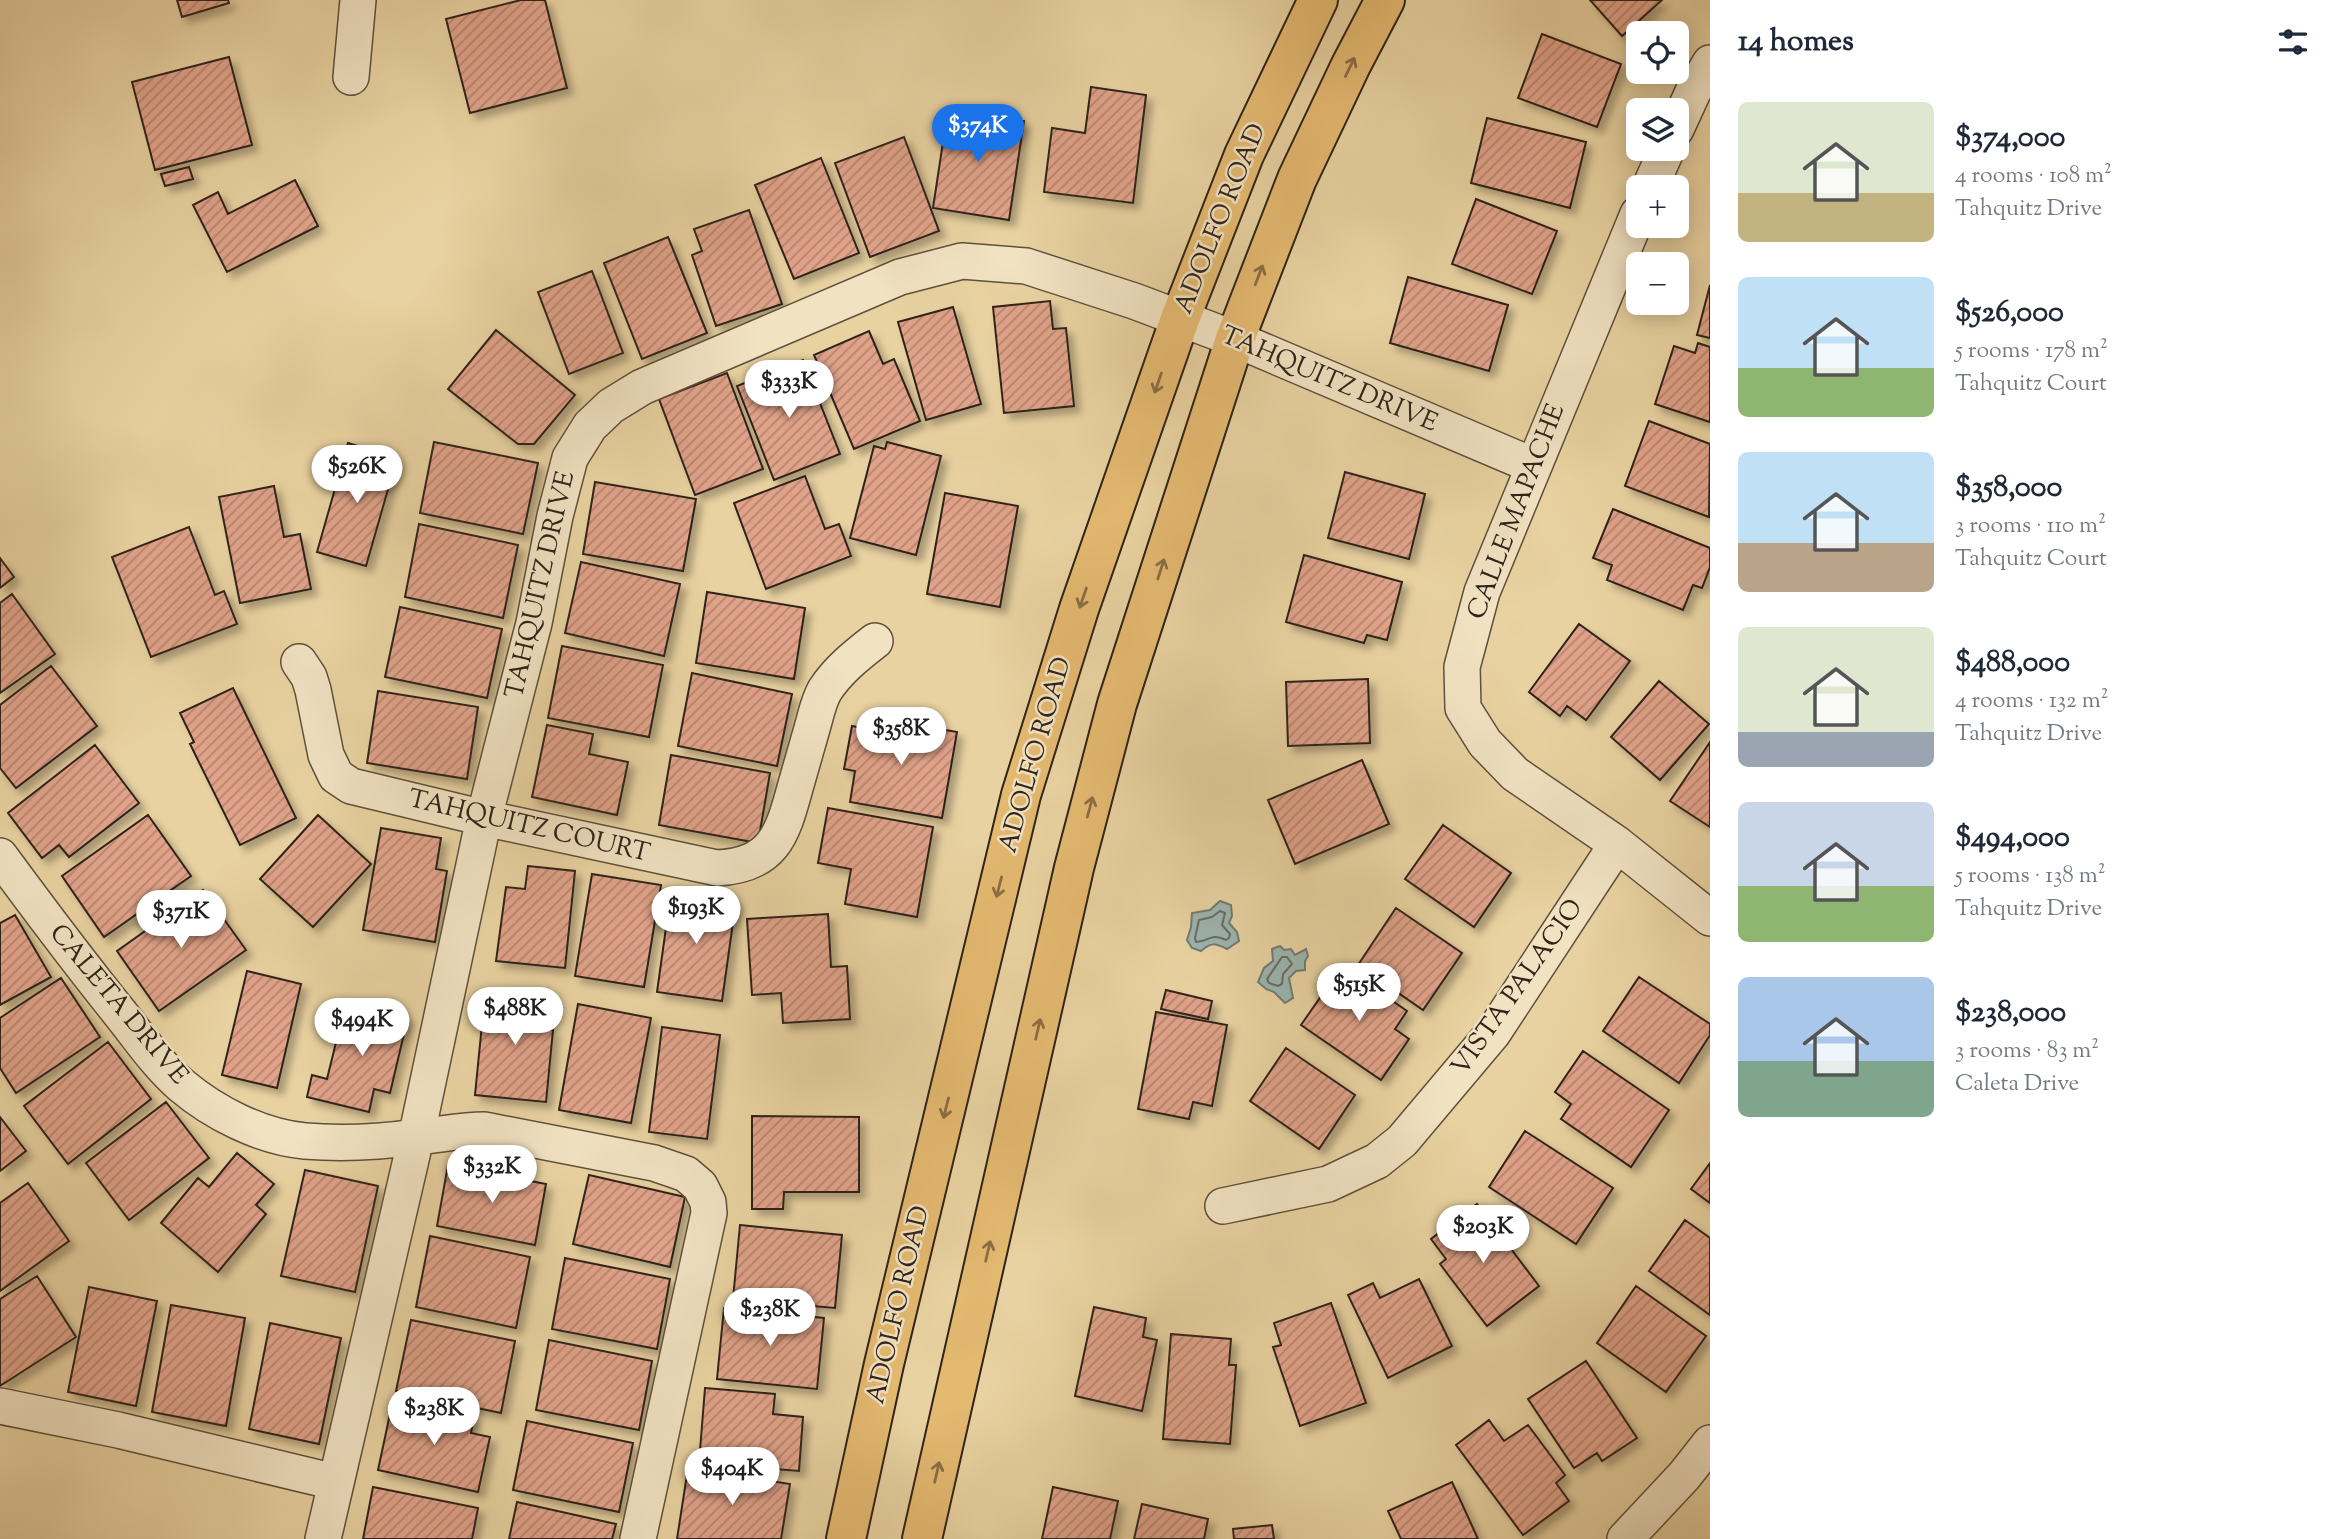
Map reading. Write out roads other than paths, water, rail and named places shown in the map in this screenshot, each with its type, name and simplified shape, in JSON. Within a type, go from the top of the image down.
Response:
[{"type":"main road","name":"ADOLFO ROAD","points":[[846,1539],[888,1351],[1021,795],[1079,609],[1180,319],[1244,155],[1318,0]]},
{"type":"main road","name":"ADOLFO ROAD","points":[[922,1539],[1074,868],[1117,704],[1235,339],[1297,179],[1350,65],[1385,0]]},
{"type":"street","points":[[351,77],[358,0]]},
{"type":"street","points":[[1689,101],[1710,63]]},
{"type":"street","name":"CALLE MAPACHE","points":[[1628,238],[1482,592],[1462,667],[1463,708],[1485,743],[1515,774],[1617,844],[1710,918]]},
{"type":"street","name":"TAHQUITZ DRIVE","points":[[323,1539],[416,1138],[484,818],[534,623],[555,516],[570,458],[590,426],[611,407],[642,387],[900,277],[962,261],[1026,266],[1134,301],[1235,339],[1534,466]]},
{"type":"street","name":"TAHQUITZ COURT","points":[[299,662],[309,677],[313,690],[326,755],[336,776],[351,786],[484,818],[718,868],[738,867],[757,859],[773,846],[786,822],[815,716],[825,691],[850,660],[876,641]]},
{"type":"street","name":"VISTA PALACIO","points":[[1223,1206],[1328,1184],[1377,1161],[1402,1141],[1493,1033],[1617,844]]},
{"type":"street","name":"CALETA DRIVE","points":[[0,856],[161,1065],[182,1085],[223,1114],[269,1133],[302,1141],[341,1143],[484,1130],[654,1163],[686,1174],[700,1186],[708,1202],[709,1213],[638,1539]]},
{"type":"street","points":[[0,1406],[118,1430],[335,1482]]},
{"type":"street","points":[[1625,1539],[1684,1476],[1710,1443]]},
{"type":"water","points":[[1220,901],[1231,905],[1232,916],[1229,923],[1237,932],[1239,941],[1227,949],[1213,944],[1201,951],[1192,948],[1187,940],[1192,913],[1210,910]]},
{"type":"water","points":[[1280,946],[1284,950],[1291,949],[1295,955],[1306,949],[1308,956],[1305,970],[1296,971],[1289,978],[1293,998],[1285,1003],[1258,982],[1264,968],[1273,961],[1272,949]]}]
